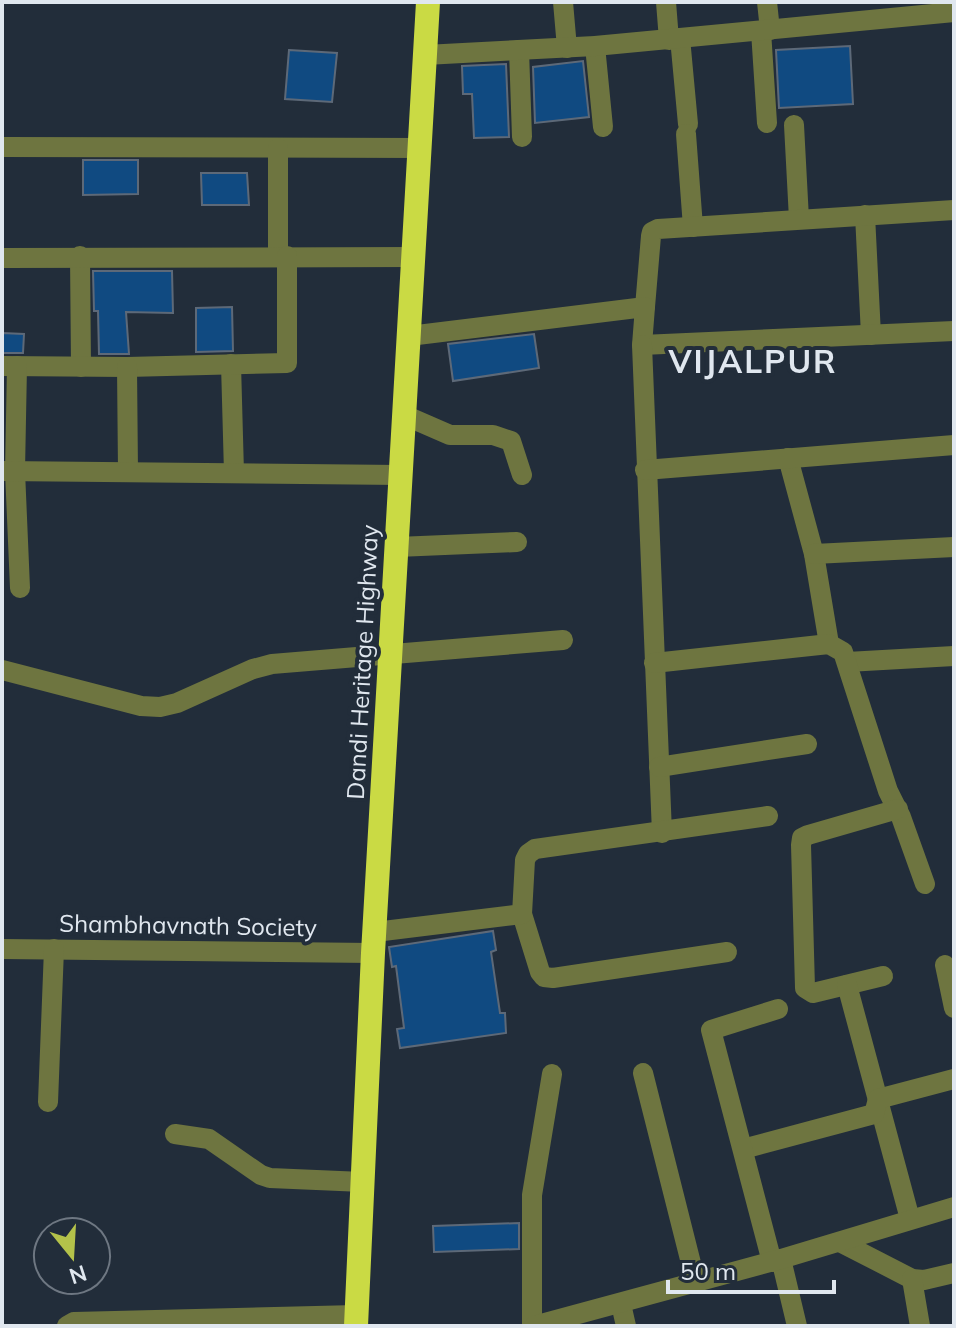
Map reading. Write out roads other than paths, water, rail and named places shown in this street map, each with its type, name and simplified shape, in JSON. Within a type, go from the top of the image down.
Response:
[{"type":"highway","name":"Dandi Heritage Highway","points":[[356,1320],[374,942],[428,2]]},
{"type":"street","points":[[563,2],[567,48]]},
{"type":"street","points":[[666,2],[675,39],[687,129],[693,227]]},
{"type":"street","points":[[767,2],[767,123]]},
{"type":"street","points":[[425,55],[675,39],[765,30],[858,12],[954,12]]},
{"type":"street","points":[[595,46],[603,127]]},
{"type":"street","points":[[519,50],[522,137]]},
{"type":"street","points":[[794,125],[799,219]]},
{"type":"street","points":[[2,147],[421,148]]},
{"type":"street","points":[[20,588],[8,471],[10,366],[287,363],[278,148]]},
{"type":"street","points":[[662,833],[642,345],[652,232],[658,229],[954,210]]},
{"type":"street","points":[[865,215],[871,335]]},
{"type":"street","points":[[80,256],[81,367]]},
{"type":"street","points":[[2,258],[414,257]]},
{"type":"street","points":[[409,336],[645,307]]},
{"type":"street","points":[[642,345],[954,331]]},
{"type":"street","points":[[231,364],[234,473]]},
{"type":"street","points":[[127,367],[128,472]]},
{"type":"street","points":[[404,415],[450,435],[493,435],[511,441],[522,475]]},
{"type":"street","points":[[645,470],[954,445]]},
{"type":"street","points":[[788,458],[814,554],[829,644]]},
{"type":"street","points":[[8,471],[400,475]]},
{"type":"street","points":[[397,547],[517,542]]},
{"type":"street","points":[[814,554],[954,547]]},
{"type":"street","points":[[2,670],[141,706],[160,707],[177,703],[262,666],[563,640]]},
{"type":"street","points":[[654,663],[829,644],[843,652],[888,791],[898,809],[925,884]]},
{"type":"street","points":[[847,662],[954,656]]},
{"type":"street","points":[[659,767],[807,744]]},
{"type":"street","points":[[883,976],[813,993],[805,988],[802,838],[898,809]]},
{"type":"street","points":[[727,952],[544,977],[522,914],[525,860],[535,849],[768,816]]},
{"type":"street","name":"Shambhavnath Society","points":[[2,949],[374,942],[522,914]]},
{"type":"street","points":[[48,1102],[54,949]]},
{"type":"street","points":[[945,965],[954,1008]]},
{"type":"street","points":[[847,985],[910,1219]]},
{"type":"street","points":[[778,1009],[711,1030],[743,1149],[797,1326]]},
{"type":"street","points":[[643,1073],[696,1283]]},
{"type":"street","points":[[552,1074],[532,1195],[533,1326],[574,1322],[621,1304],[954,1207]]},
{"type":"street","points":[[878,1099],[954,1079]]},
{"type":"street","points":[[743,1149],[874,1114],[878,1099]]},
{"type":"street","points":[[175,1134],[209,1139],[270,1178],[363,1182]]},
{"type":"street","points":[[840,1242],[912,1279],[924,1280],[954,1273]]},
{"type":"street","points":[[912,1279],[920,1326]]},
{"type":"street","points":[[621,1304],[626,1326]]},
{"type":"street","points":[[67,1326],[74,1322],[356,1320]]},
{"type":"district","name":"VIJALPUR","points":[[753,361]]}]
